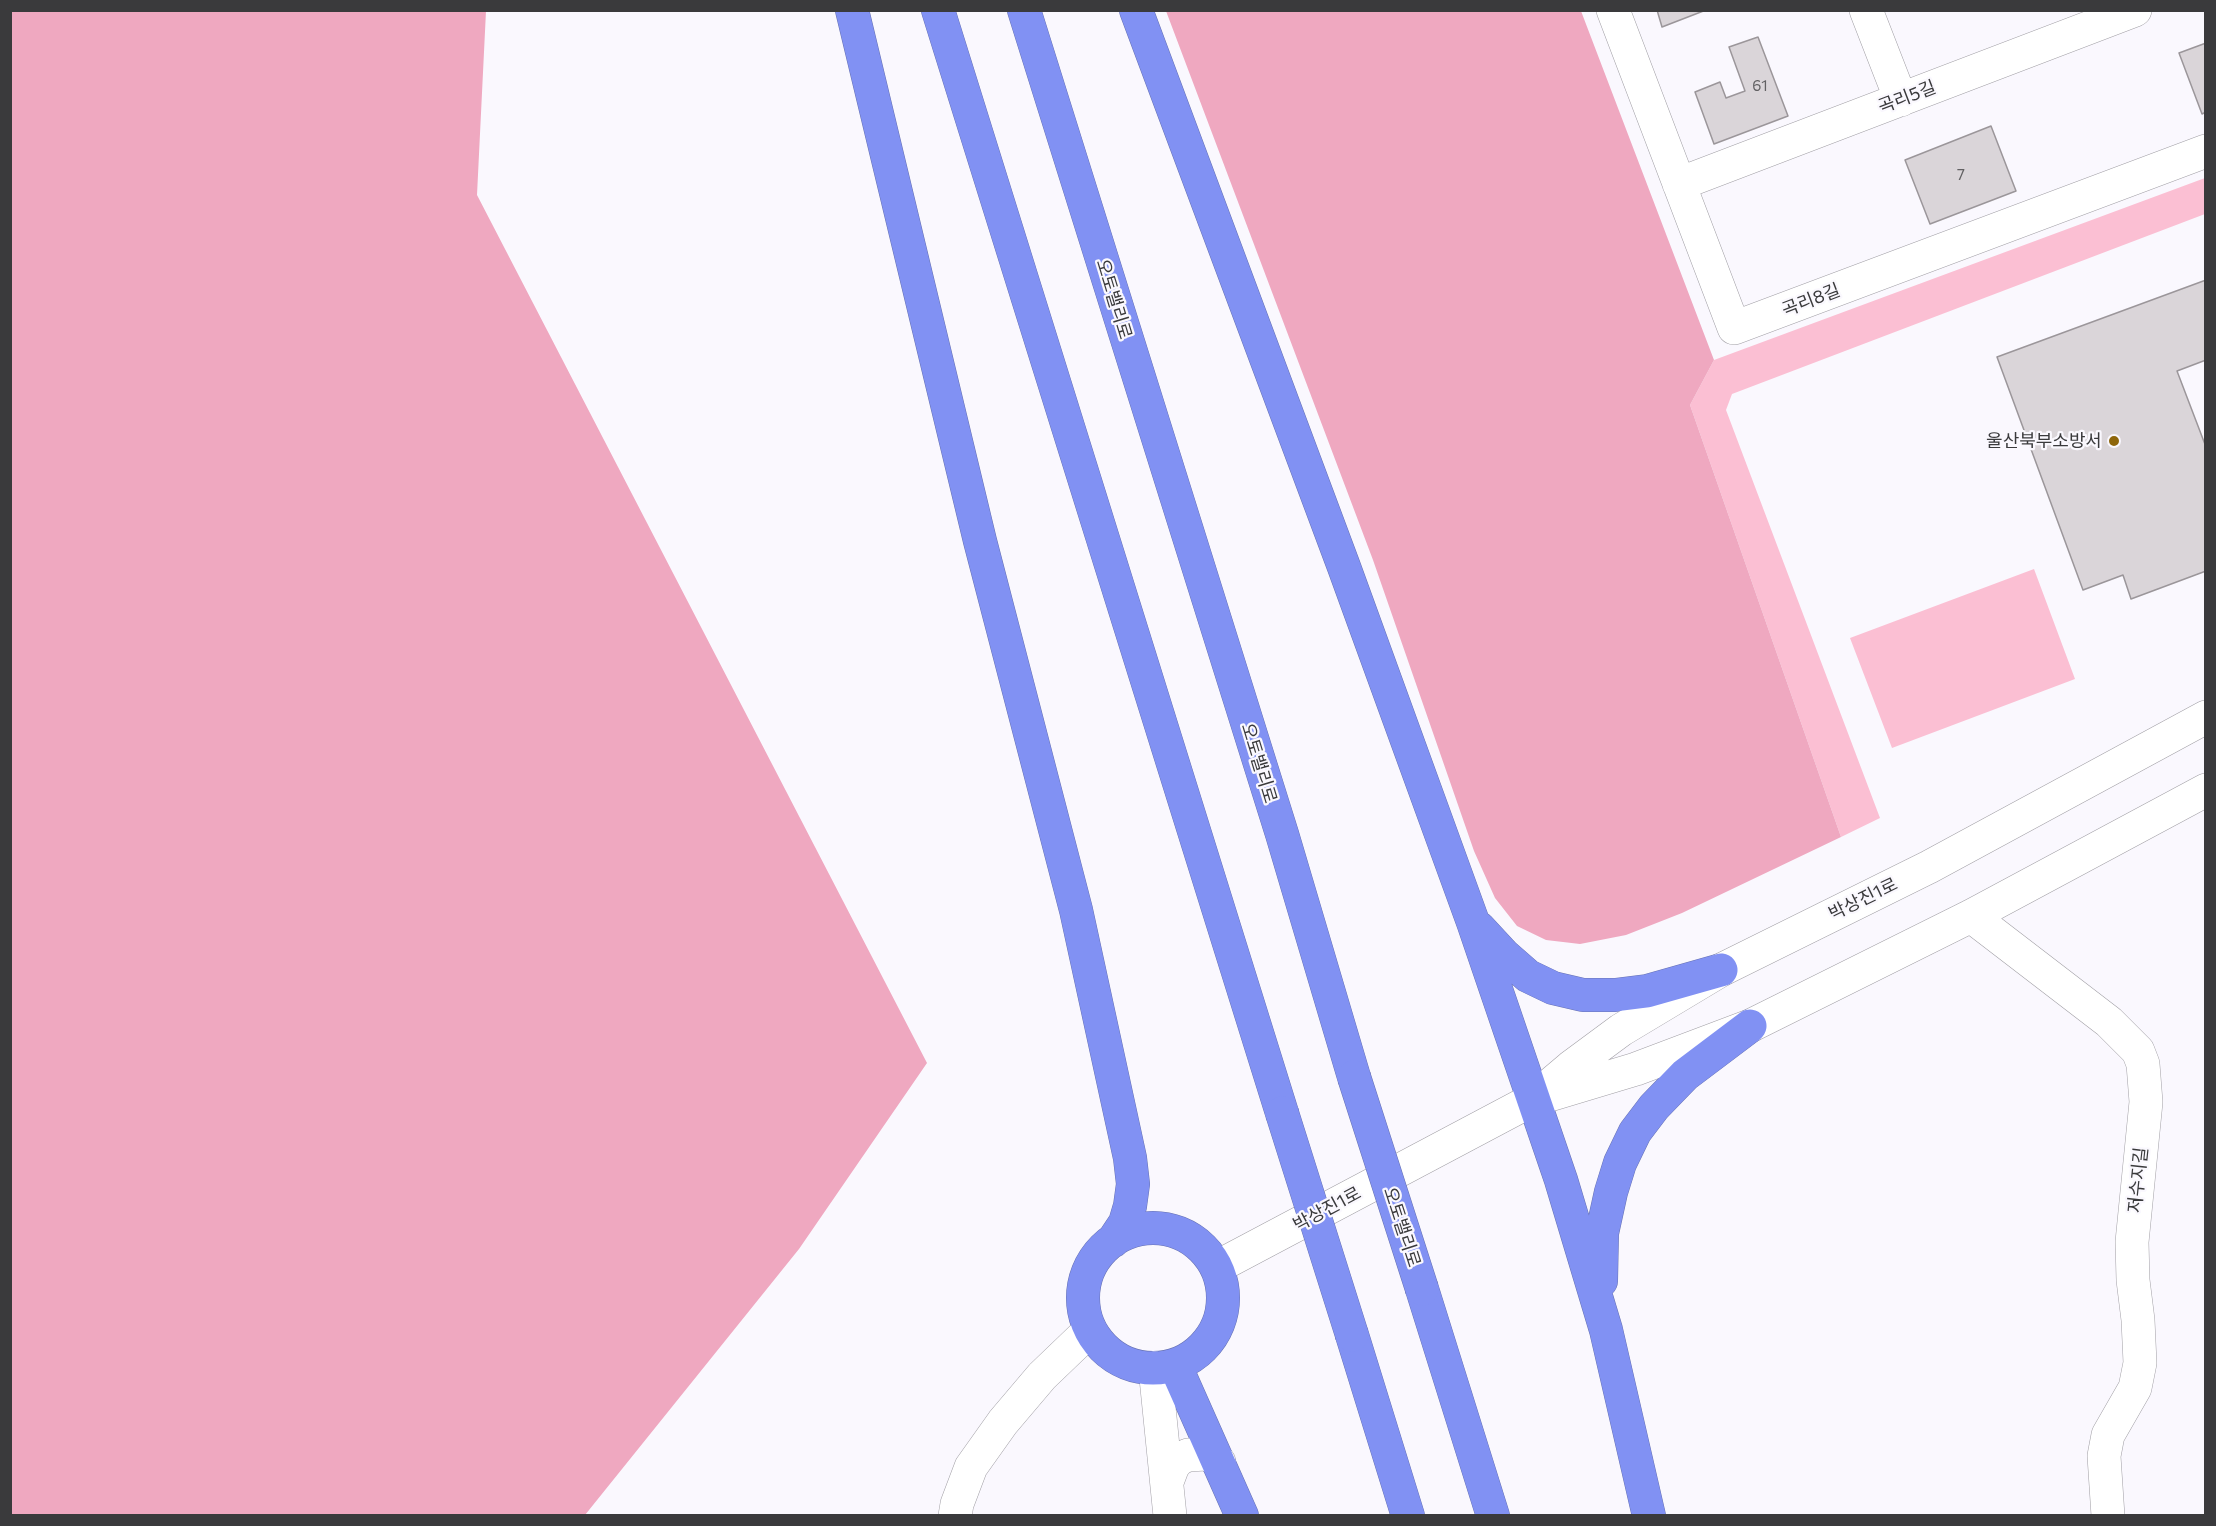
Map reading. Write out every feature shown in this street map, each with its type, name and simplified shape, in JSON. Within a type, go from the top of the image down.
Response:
[{"type":"highway","points":[[852,10],[980,541],[1076,910],[1130,1158],[1133,1184],[1125,1223],[1113,1241],[1098,1254],[1089,1271],[1083,1291],[1084,1311],[1090,1330],[1101,1346],[1117,1358],[1136,1366],[1165,1367],[1193,1356],[1208,1343],[1219,1325],[1224,1306],[1223,1286],[1216,1267],[1205,1251],[1190,1238],[1171,1230],[1151,1228],[1132,1232],[1113,1241]]},
{"type":"highway","points":[[939,10],[1408,1515]]},
{"type":"highway","name":"오토밸리로","points":[[1024,10],[1282,834],[1354,1077],[1493,1515]]},
{"type":"highway","points":[[1136,10],[1348,578],[1473,922],[1561,1180],[1606,1330],[1649,1515]]},
{"type":"highway","points":[[1473,922],[1504,956],[1528,976],[1553,988],[1582,995],[1615,995],[1647,990],[1721,970]]},
{"type":"highway","points":[[1606,1330],[1601,1276],[1602,1233],[1617,1173],[1635,1132],[1654,1107],[1685,1075],[1749,1026]]},
{"type":"highway","points":[[1165,1367],[1219,1462],[1242,1515]]},
{"type":"street","name":"곡리8길","points":[[1613,10],[1734,328],[2205,151]]},
{"type":"street","points":[[1866,10],[1900,100]]},
{"type":"street","name":"곡리5길","points":[[1679,184],[2125,12]]},
{"type":"street","name":"박상진1로","points":[[1532,1100],[1571,1067],[1621,1030],[1721,970],[1929,867],[2205,717]]},
{"type":"street","name":"박상진1로","points":[[1216,1267],[1532,1100],[1636,1069],[1749,1026],[1971,916],[2205,790]]},
{"type":"street","name":"저수지길","points":[[1971,916],[2109,1022],[2138,1051],[2144,1064],[2146,1102],[2132,1242],[2140,1363],[2134,1388],[2108,1435],[2104,1456],[2108,1515]]},
{"type":"street","points":[[955,1515],[971,1467],[1042,1376],[1090,1330]]},
{"type":"street","points":[[1165,1367],[1167,1482],[1170,1515]]},
{"type":"street","points":[[1167,1482],[1173,1466],[1179,1459],[1188,1455],[1206,1454],[1213,1456],[1219,1462]]},
{"type":"shaded area","points":[[10,11],[486,11],[477,195],[927,1063],[799,1249],[585,1515],[11,1515]]},
{"type":"shaded area","points":[[1166,11],[1581,11],[1714,360],[1690,405],[1841,837],[1682,913],[1626,935],[1580,944],[1546,940],[1517,926],[1495,898],[1474,851],[1373,560]]},
{"type":"shaded area","points":[[2205,178],[2205,214],[1732,394],[1726,410],[1880,818],[1841,837],[1690,405],[1714,360]]},
{"type":"shaded area","points":[[2034,569],[2075,679],[1892,748],[1850,638]]},
{"type":"building","points":[[1657,10],[1706,10],[1662,27]]},
{"type":"building","points":[[1758,37],[1788,116],[1714,144],[1695,92],[1720,82],[1726,98],[1745,91],[1729,47]]},
{"type":"building","points":[[2206,43],[2206,112],[2202,114],[2179,53]]},
{"type":"building","points":[[1991,126],[2016,191],[1930,224],[1905,160]]},
{"type":"building","points":[[2206,280],[2206,360],[2177,371],[2206,447],[2206,571],[2131,599],[2123,575],[2083,590],[1997,357]]},
{"type":"place","name":"울산북부소방서","points":[[2114,441]]}]
